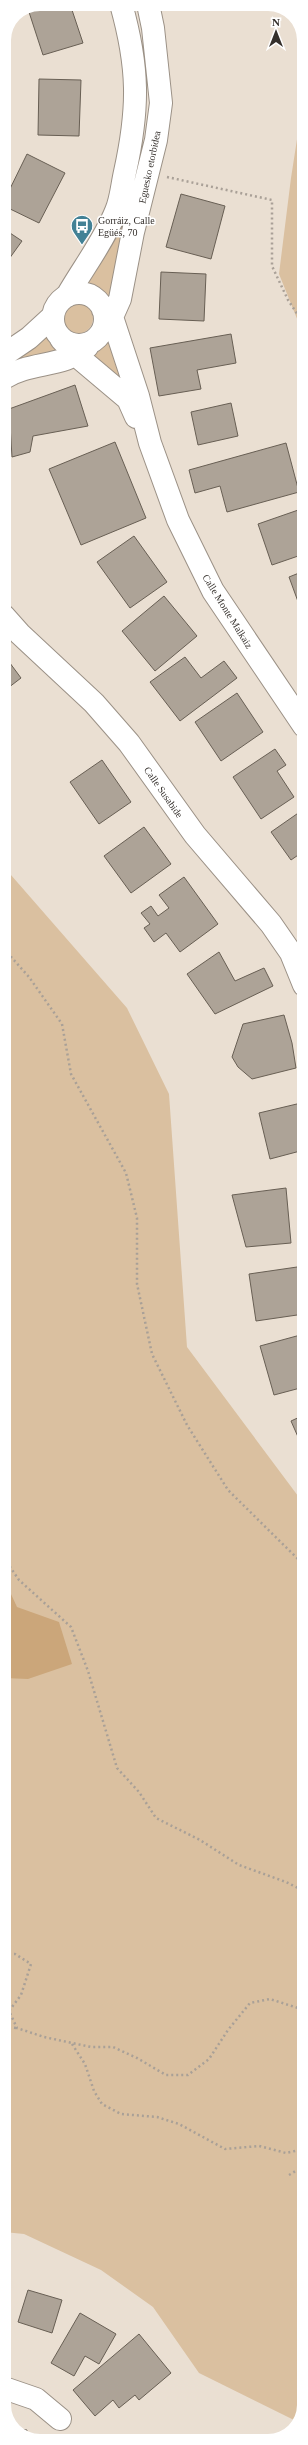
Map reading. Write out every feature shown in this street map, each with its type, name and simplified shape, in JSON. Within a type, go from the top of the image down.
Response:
[{"type":"street","points":[[67,296],[74,293],[88,295],[100,303],[105,322],[82,345],[66,342],[59,337],[55,330],[53,316],[55,307],[67,296],[116,211],[132,137],[136,102],[130,34],[123,11]]},
{"type":"street","name":"Eguesko etorbidea","points":[[11,375],[34,366],[64,361],[77,356],[105,322],[120,299],[133,232],[149,173],[156,140],[161,103],[153,28],[149,11]]},
{"type":"street","points":[[11,350],[29,338],[53,316]]},
{"type":"street","name":"Calle Monte Malkaiz","points":[[105,322],[138,396],[150,443],[178,520],[213,592],[297,716]]},
{"type":"street","name":"Calle Monte Malkaiz","points":[[59,337],[77,356],[128,399],[150,443]]},
{"type":"street","points":[[11,360],[29,338]]},
{"type":"street","name":"Calle Susabide","points":[[11,624],[94,703],[129,743],[195,835],[272,924],[291,953],[297,968]]},
{"type":"street","points":[[11,2390],[36,2399],[60,2419]]},
{"type":"path","points":[[149,173],[272,200],[272,266],[288,300],[297,314]]},
{"type":"path","points":[[11,956],[29,977],[62,1024],[71,1074],[126,1173],[137,1218],[137,1284],[152,1354],[187,1425],[228,1490],[297,1558]]},
{"type":"path","points":[[11,1568],[19,1580],[71,1627],[88,1672],[117,1768],[139,1792],[156,1818],[188,1834],[239,1865],[286,1882],[297,1888]]},
{"type":"path","points":[[11,1954],[15,1954],[31,1964],[21,1995],[11,2008]]},
{"type":"path","points":[[11,2028],[91,2048],[112,2048],[137,2058],[166,2075],[188,2075],[208,2060],[228,2030],[250,2003],[270,1999],[297,2008]]},
{"type":"path","points":[[11,2015],[17,2028]]},
{"type":"path","points":[[72,2044],[85,2064],[94,2091],[102,2104],[121,2114],[157,2117],[179,2124],[225,2149],[259,2146],[286,2153],[297,2151]]},
{"type":"path","points":[[289,2175],[297,2170]]},
{"type":"shaded area","points":[[297,139],[297,319],[279,274]]},
{"type":"shaded area","points":[[118,219],[125,224],[112,301],[101,289],[85,281]]},
{"type":"shaded area","points":[[74,302],[80,302],[90,309],[93,318],[92,324],[86,331],[80,334],[74,334],[64,327],[61,321],[61,315],[68,305]]},
{"type":"shaded area","points":[[44,333],[54,348],[59,350],[16,362]]},
{"type":"shaded area","points":[[110,338],[124,373],[120,378],[114,378],[90,355]]},
{"type":"shaded area","points":[[11,875],[127,1008],[169,1094],[187,1347],[297,1495],[297,2409],[293,2420],[199,2373],[153,2307],[101,2270],[24,2234],[11,2233]]},
{"type":"shaded area","points":[[11,1594],[17,1607],[59,1622],[72,1664],[28,1679],[11,1678]]},
{"type":"building","points":[[40,11],[72,11],[83,43],[43,55],[29,13]]},
{"type":"building","points":[[39,79],[81,80],[79,136],[38,135]]},
{"type":"building","points":[[27,154],[65,173],[39,223],[11,209],[11,187]]},
{"type":"building","points":[[181,194],[225,206],[211,259],[166,247]]},
{"type":"building","points":[[11,234],[22,241],[11,256]]},
{"type":"building","points":[[161,272],[206,274],[204,321],[159,319]]},
{"type":"building","points":[[231,334],[236,363],[197,370],[201,389],[159,396],[150,348]]},
{"type":"building","points":[[75,385],[88,426],[33,436],[30,452],[12,457],[11,408]]},
{"type":"building","points":[[231,403],[238,436],[198,445],[191,412]]},
{"type":"building","points":[[115,442],[146,518],[81,545],[49,469]]},
{"type":"building","points":[[286,443],[297,484],[297,493],[227,512],[220,486],[195,493],[189,470]]},
{"type":"building","points":[[297,510],[297,556],[272,565],[258,524]]},
{"type":"building","points":[[134,536],[167,582],[130,608],[97,562]]},
{"type":"building","points":[[297,574],[297,599],[289,577]]},
{"type":"building","points":[[164,596],[197,636],[155,671],[122,631]]},
{"type":"building","points":[[185,657],[201,678],[224,661],[237,678],[180,721],[150,682]]},
{"type":"building","points":[[11,664],[21,678],[11,686]]},
{"type":"building","points":[[237,693],[263,732],[221,761],[195,722]]},
{"type":"building","points":[[275,749],[286,765],[277,771],[294,797],[261,819],[233,777]]},
{"type":"building","points":[[102,760],[131,802],[99,824],[70,782]]},
{"type":"building","points":[[297,814],[297,856],[291,860],[271,832]]},
{"type":"building","points":[[144,827],[171,864],[131,893],[104,856]]},
{"type":"building","points":[[184,877],[218,924],[180,952],[166,933],[154,942],[144,928],[150,924],[141,913],[151,906],[158,916],[169,908],[159,895]]},
{"type":"building","points":[[219,952],[235,981],[264,968],[273,986],[215,1014],[187,974]]},
{"type":"building","points":[[284,1015],[292,1043],[296,1068],[252,1079],[238,1067],[232,1057],[243,1024]]},
{"type":"building","points":[[297,1104],[297,1152],[270,1159],[259,1113]]},
{"type":"building","points":[[286,1188],[291,1243],[246,1247],[232,1195]]},
{"type":"building","points":[[297,1267],[297,1315],[256,1321],[249,1274]]},
{"type":"building","points":[[297,1336],[297,1389],[274,1395],[260,1346]]},
{"type":"building","points":[[297,1418],[297,1435],[291,1421]]},
{"type":"building","points":[[28,2290],[62,2300],[52,2333],[18,2322]]},
{"type":"building","points":[[80,2313],[116,2334],[99,2364],[85,2356],[74,2376],[51,2363]]},
{"type":"building","points":[[139,2334],[171,2373],[139,2400],[135,2395],[119,2408],[113,2400],[95,2416],[73,2390]]},
{"type":"place","name":"Gorráiz, Calle Egüés, 70","points":[[82,246]]}]
